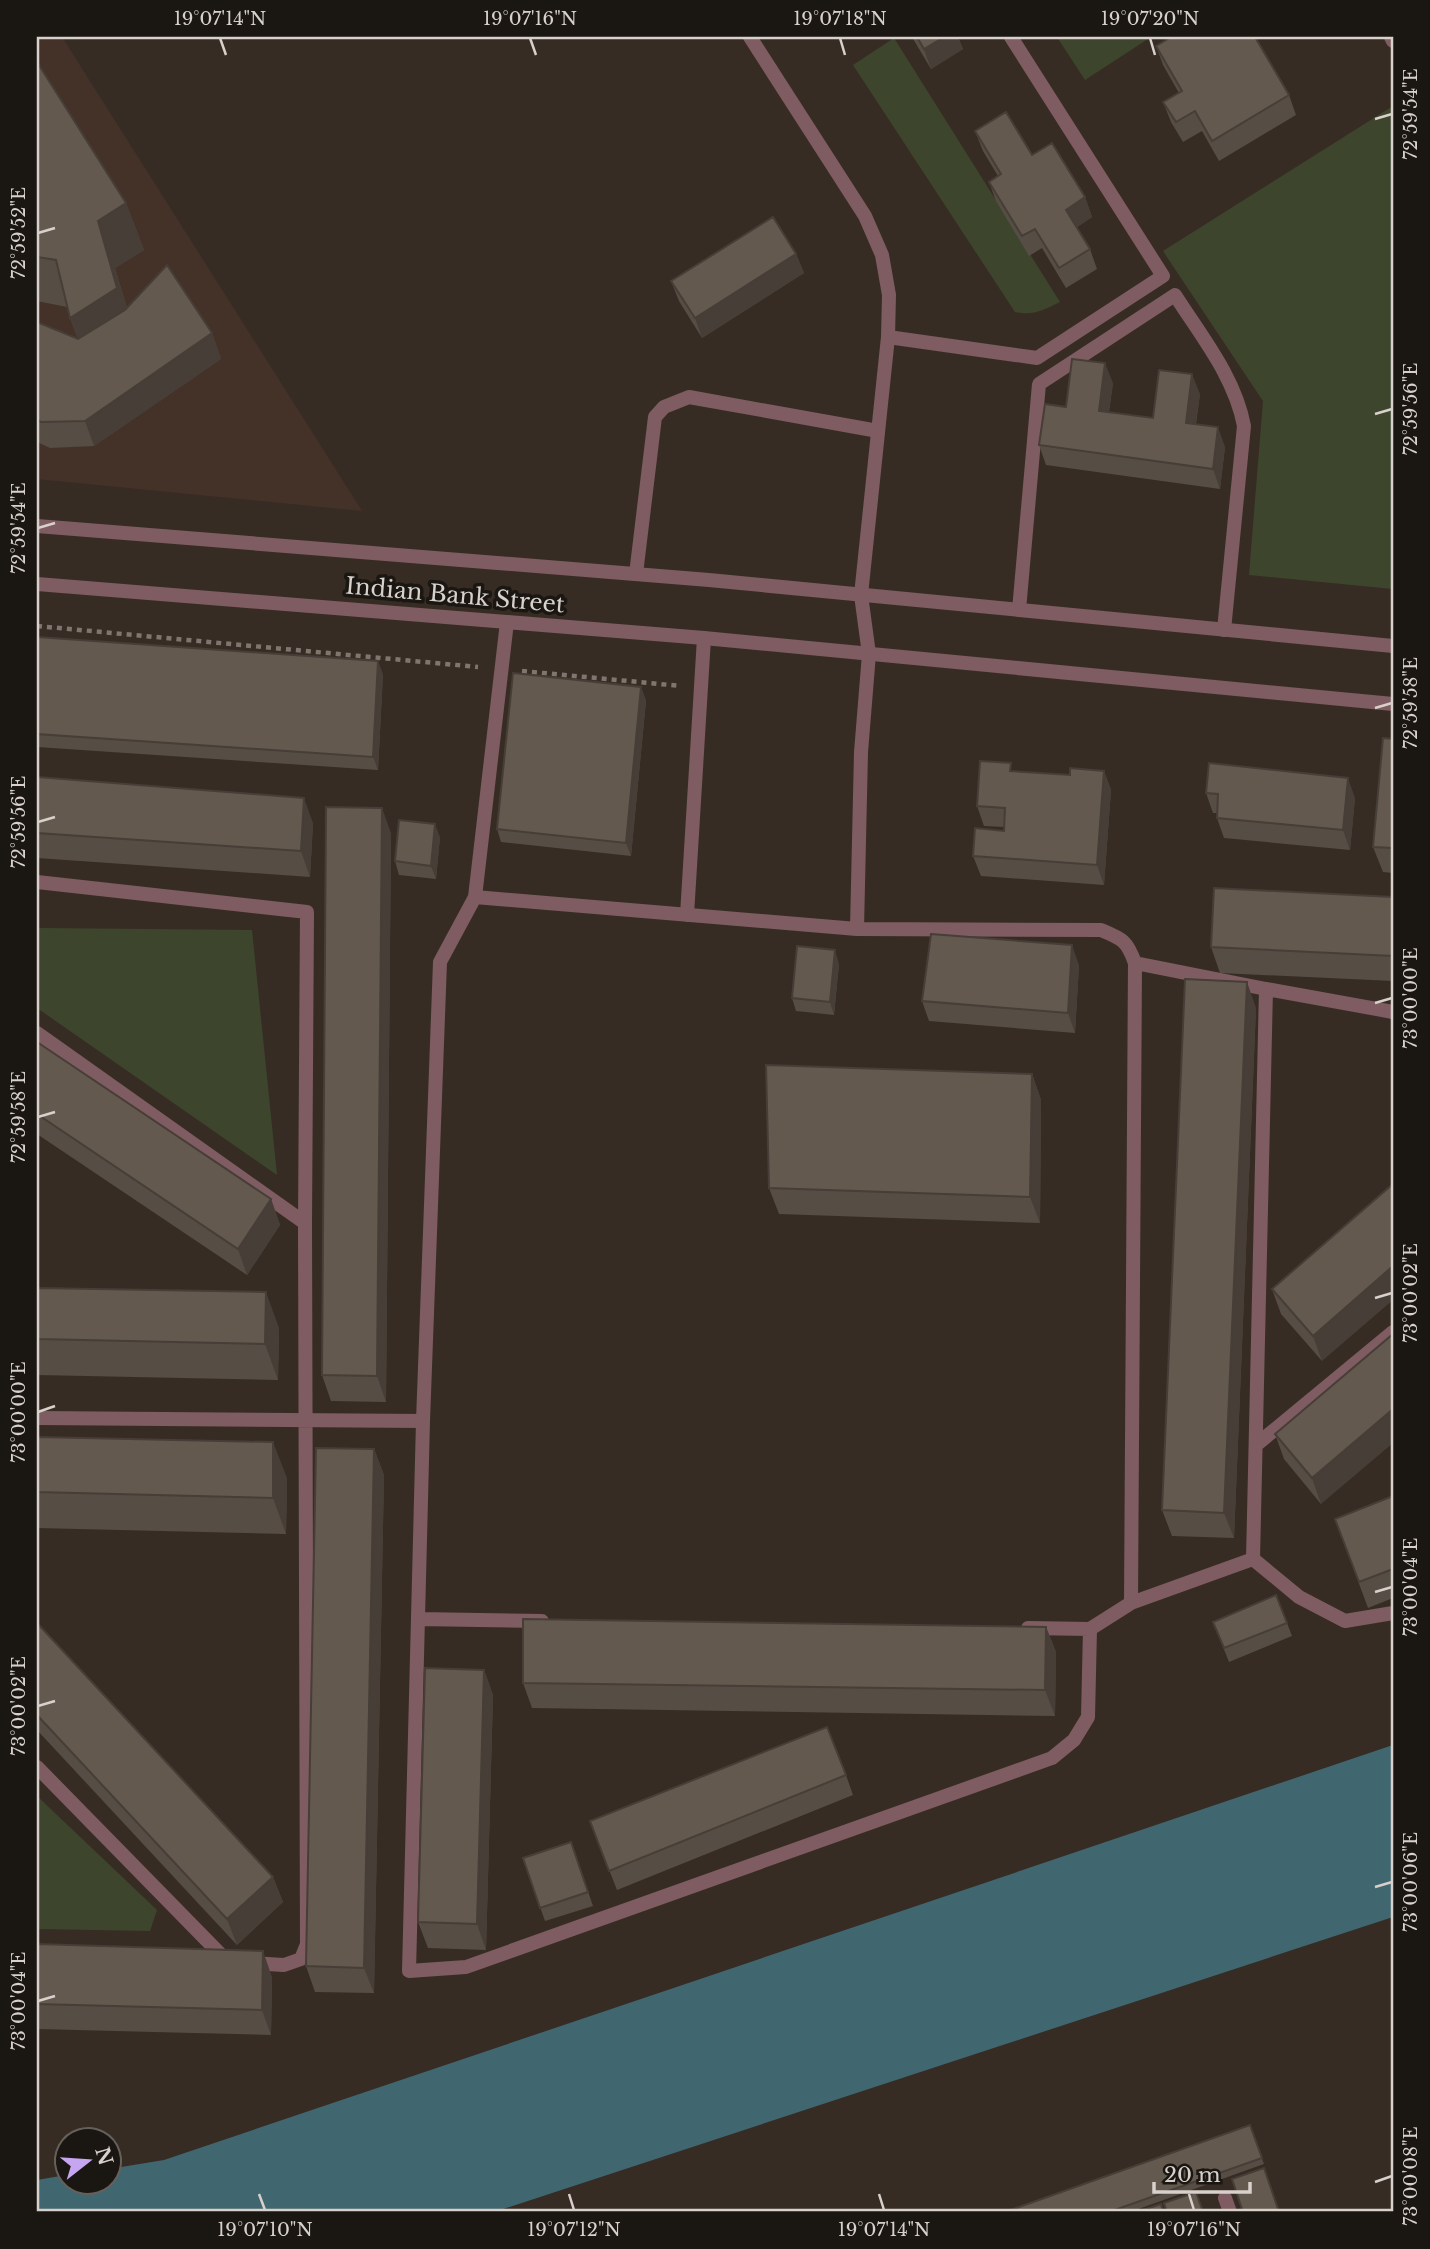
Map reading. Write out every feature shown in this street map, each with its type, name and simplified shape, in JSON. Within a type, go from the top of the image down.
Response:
[{"type":"street","points":[[750,37],[865,216],[882,255],[889,295],[888,337],[861,595],[869,654],[861,752],[857,929]]},
{"type":"street","points":[[888,337],[1037,358],[1163,276],[1011,37]]},
{"type":"street","points":[[1019,610],[1040,384],[1175,295],[1226,375],[1239,403],[1244,426],[1224,630]]},
{"type":"street","points":[[636,575],[655,417],[664,407],[689,397],[878,430]]},
{"type":"street","name":"Indian Bank Street","points":[[37,526],[636,575],[1393,646]]},
{"type":"street","name":"Indian Bank Street","points":[[37,584],[704,638],[1393,704]]},
{"type":"street","points":[[507,622],[475,897],[440,961],[422,1422],[409,1971],[466,1967],[1052,1758],[1074,1740],[1088,1717],[1090,1629]]},
{"type":"street","points":[[687,915],[704,638]]},
{"type":"street","points":[[37,882],[307,912],[307,1944],[301,1959],[284,1965],[201,1962]]},
{"type":"street","points":[[475,897],[857,929],[1101,930],[1128,945],[1135,963],[1131,1603]]},
{"type":"street","points":[[1135,963],[1393,1012]]},
{"type":"street","points":[[1253,1559],[1266,989]]},
{"type":"street","points":[[37,1033],[305,1223]]},
{"type":"street","points":[[1256,1445],[1393,1332]]},
{"type":"street","points":[[37,1418],[422,1422]]},
{"type":"street","points":[[1008,1628],[1090,1629],[1131,1603],[1253,1559]]},
{"type":"street","points":[[1253,1559],[1299,1597],[1345,1620],[1393,1613]]},
{"type":"street","points":[[418,1619],[555,1621]]},
{"type":"street","points":[[37,1767],[228,1962]]},
{"type":"path","points":[[37,626],[480,667]]},
{"type":"path","points":[[522,671],[701,688]]},
{"type":"shaded area","points":[[37,37],[62,37],[362,511],[37,479]]},
{"type":"green space","points":[[1057,37],[1151,37],[1085,80]]},
{"type":"green space","points":[[894,38],[1060,302],[1033,313],[1015,312],[853,65]]},
{"type":"green space","points":[[1393,106],[1393,589],[1249,575],[1263,401],[1163,251]]},
{"type":"green space","points":[[37,928],[252,930],[277,1175],[37,1008]]},
{"type":"green space","points":[[37,1796],[157,1910],[150,1931],[37,1929]]},
{"type":"water","points":[[1393,1745],[1393,1917],[494,2212],[37,2212],[37,2180],[52,2177],[52,2196],[122,2196],[122,2167],[164,2160]]},
{"type":"building","points":[[917,37],[944,37],[924,49]]},
{"type":"building","points":[[1171,37],[1255,37],[1289,95],[1212,141],[1195,111],[1176,122],[1163,102],[1182,91],[1156,46]]},
{"type":"building","points":[[37,62],[126,203],[98,221],[117,288],[70,318],[56,260],[37,257]]},
{"type":"building","points":[[1006,112],[1032,155],[1052,143],[1085,197],[1066,210],[1090,249],[1059,268],[1035,229],[1022,236],[989,182],[1001,174],[975,131]]},
{"type":"building","points":[[773,217],[796,254],[695,318],[671,281]]},
{"type":"building","points":[[167,265],[212,333],[85,421],[37,420],[37,322],[78,339],[125,310]]},
{"type":"building","points":[[1072,359],[1105,363],[1099,411],[1153,418],[1159,370],[1192,374],[1186,423],[1218,427],[1213,469],[1039,445],[1045,404],[1066,407]]},
{"type":"building","points":[[37,637],[378,661],[373,757],[37,734]]},
{"type":"building","points":[[513,673],[641,687],[626,843],[497,829]]},
{"type":"building","points":[[1383,738],[1393,739],[1393,848],[1373,847]]},
{"type":"building","points":[[980,761],[1011,763],[1010,771],[1070,775],[1070,768],[1104,771],[1097,865],[973,856],[975,828],[1004,831],[1005,808],[977,806]]},
{"type":"building","points":[[1209,763],[1348,778],[1343,830],[1217,818],[1218,794],[1206,793]]},
{"type":"building","points":[[37,777],[304,798],[301,851],[37,833]]},
{"type":"building","points":[[326,807],[382,808],[377,1376],[322,1375]]},
{"type":"building","points":[[399,820],[435,824],[431,866],[395,861]]},
{"type":"building","points":[[1214,888],[1393,897],[1393,956],[1211,947]]},
{"type":"building","points":[[931,934],[1072,945],[1068,1013],[922,1001]]},
{"type":"building","points":[[797,946],[835,950],[830,1002],[792,998]]},
{"type":"building","points":[[1185,979],[1247,982],[1224,1513],[1162,1510]]},
{"type":"building","points":[[37,1042],[271,1199],[238,1249],[37,1114]]},
{"type":"building","points":[[766,1065],[1032,1074],[1030,1197],[769,1188]]},
{"type":"building","points":[[1393,1184],[1393,1266],[1313,1336],[1272,1289]]},
{"type":"building","points":[[37,1288],[266,1292],[265,1344],[37,1339]]},
{"type":"building","points":[[1393,1334],[1393,1409],[1312,1478],[1275,1434]]},
{"type":"building","points":[[37,1437],[273,1442],[273,1498],[37,1492]]},
{"type":"building","points":[[316,1448],[374,1449],[364,1968],[306,1966]]},
{"type":"building","points":[[1393,1496],[1393,1569],[1359,1582],[1335,1519]]},
{"type":"building","points":[[1276,1595],[1287,1623],[1224,1648],[1213,1622]]},
{"type":"building","points":[[523,1619],[1046,1627],[1045,1690],[523,1683]]},
{"type":"building","points":[[37,1623],[273,1877],[227,1919],[37,1715]]},
{"type":"building","points":[[425,1668],[484,1670],[477,1924],[418,1922]]},
{"type":"building","points":[[827,1727],[846,1775],[609,1871],[590,1821]]},
{"type":"building","points":[[571,1842],[588,1892],[540,1908],[523,1858]]},
{"type":"building","points":[[37,1944],[263,1951],[262,2010],[37,2004]]},
{"type":"building","points":[[1250,2125],[1262,2158],[1109,2212],[1005,2212]]},
{"type":"building","points":[[1264,2168],[1279,2212],[1243,2212],[1232,2179]]},
{"type":"building","points":[[1196,2192],[1203,2212],[1167,2212],[1164,2203]]},
{"type":"building","points":[[1161,2204],[1163,2212],[1137,2212]]}]
